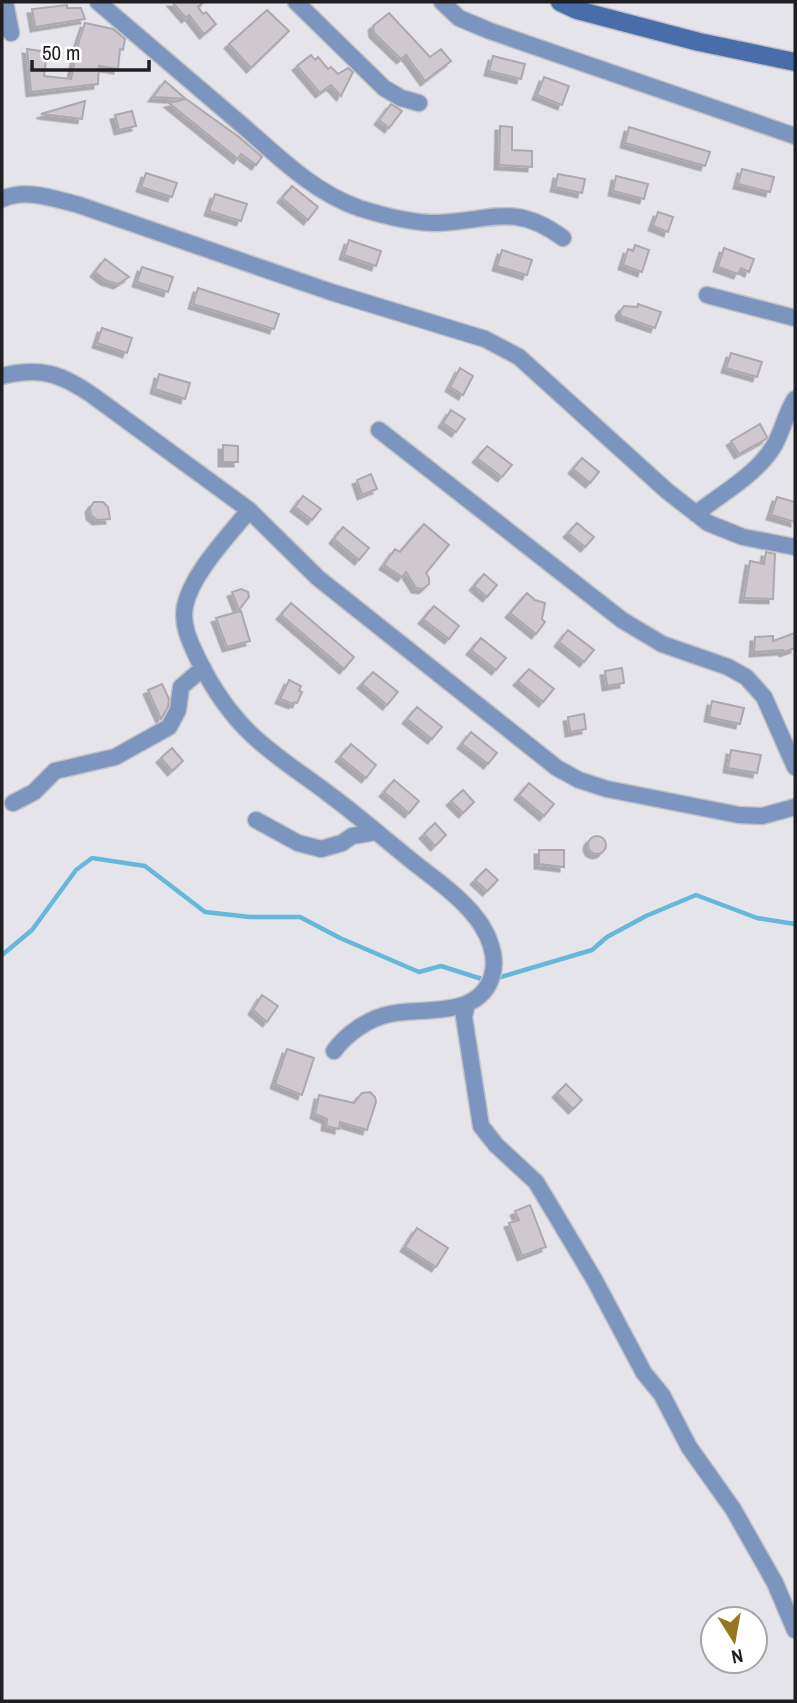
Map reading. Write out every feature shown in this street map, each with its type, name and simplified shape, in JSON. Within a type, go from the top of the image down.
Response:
[{"type":"main road","points":[[560,2],[577,10],[699,42],[795,62]]},
{"type":"street","points":[[5,2],[11,33]]},
{"type":"street","points":[[98,2],[313,186],[357,207],[400,220],[435,223],[502,215],[524,217],[545,224],[563,238]]},
{"type":"street","points":[[296,2],[384,88],[401,98],[419,103]]},
{"type":"street","points":[[442,2],[459,18],[490,31],[795,135]]},
{"type":"street","points":[[2,199],[20,194],[36,195],[79,205],[331,292],[485,339],[519,357],[604,436],[708,523],[743,537],[795,547]]},
{"type":"street","points":[[706,295],[795,318]]},
{"type":"street","points":[[2,376],[42,371],[74,382],[249,510],[318,578],[557,768],[579,780],[607,789],[739,815],[762,816],[795,807]]},
{"type":"street","points":[[696,514],[761,464],[775,444],[787,411],[795,399]]},
{"type":"street","points":[[379,430],[622,620],[662,644],[728,667],[746,677],[764,697],[795,767]]},
{"type":"street","points":[[249,510],[203,569],[189,592],[184,609],[185,626],[220,699],[251,734],[437,881],[481,925],[493,949],[493,975],[488,986],[467,1004],[376,1018],[345,1038],[334,1051]]},
{"type":"street","points":[[13,803],[34,792],[51,774],[61,769],[115,757],[169,727],[178,710],[181,687],[203,668]]},
{"type":"street","points":[[256,820],[298,843],[321,849],[342,843],[352,836],[376,832]]},
{"type":"street","points":[[467,1004],[464,1017],[481,1126],[496,1145],[536,1182],[594,1279],[644,1373],[662,1395],[689,1447],[733,1509],[775,1583],[795,1630]]},
{"type":"building","points":[[172,2],[204,2],[198,7],[216,24],[204,34],[189,15],[186,18]]},
{"type":"building","points":[[67,5],[67,8],[81,8],[85,19],[35,27],[32,9]]},
{"type":"building","points":[[267,10],[289,31],[251,68],[229,44]]},
{"type":"building","points":[[389,13],[430,57],[441,49],[451,61],[425,81],[406,55],[401,59],[374,33],[373,26]]},
{"type":"building","points":[[85,23],[113,29],[125,39],[123,50],[120,49],[118,69],[99,66],[98,84],[31,92],[27,49],[47,52],[44,76],[71,79]]},
{"type":"building","points":[[311,55],[315,60],[318,57],[328,69],[331,67],[338,74],[348,68],[353,72],[341,96],[331,85],[320,93],[297,66]]},
{"type":"building","points":[[493,56],[525,64],[521,79],[489,71]]},
{"type":"building","points":[[544,77],[569,86],[562,105],[537,95]]},
{"type":"building","points":[[165,81],[186,99],[153,97]]},
{"type":"building","points":[[186,99],[262,157],[256,165],[241,154],[238,159],[169,103]]},
{"type":"building","points":[[85,101],[82,119],[41,114]]},
{"type":"building","points":[[391,104],[402,111],[389,128],[379,120]]},
{"type":"building","points":[[132,111],[136,126],[119,130],[115,115]]},
{"type":"building","points":[[500,126],[512,127],[512,150],[532,151],[532,167],[499,165]]},
{"type":"building","points":[[629,127],[710,152],[705,166],[625,143]]},
{"type":"building","points":[[742,169],[774,177],[770,192],[738,184]]},
{"type":"building","points":[[146,173],[177,183],[172,197],[141,187]]},
{"type":"building","points":[[558,174],[585,179],[582,193],[555,187]]},
{"type":"building","points":[[616,176],[648,184],[644,199],[613,191]]},
{"type":"building","points":[[292,186],[318,207],[308,220],[282,198]]},
{"type":"building","points":[[215,194],[247,204],[241,221],[209,211]]},
{"type":"building","points":[[658,212],[673,217],[668,232],[653,226]]},
{"type":"building","points":[[349,240],[381,251],[376,266],[344,255]]},
{"type":"building","points":[[635,245],[649,250],[642,272],[623,265],[628,249],[633,251]]},
{"type":"building","points":[[724,248],[754,259],[749,272],[741,268],[738,274],[718,267]]},
{"type":"building","points":[[502,250],[532,260],[527,275],[497,266]]},
{"type":"building","points":[[105,259],[129,277],[118,284],[105,280],[95,272]]},
{"type":"building","points":[[142,267],[173,277],[168,292],[137,282]]},
{"type":"building","points":[[198,288],[279,314],[274,329],[193,304]]},
{"type":"building","points":[[638,304],[661,312],[655,328],[621,316],[620,312],[624,306],[637,307]]},
{"type":"building","points":[[102,328],[132,338],[127,353],[97,343]]},
{"type":"building","points":[[731,353],[762,362],[757,377],[726,368]]},
{"type":"building","points":[[460,368],[473,376],[463,395],[450,387]]},
{"type":"building","points":[[159,374],[190,383],[185,399],[155,389]]},
{"type":"building","points":[[451,410],[465,419],[456,432],[443,423]]},
{"type":"building","points":[[760,424],[766,439],[739,454],[731,441]]},
{"type":"building","points":[[223,445],[238,446],[238,462],[223,462]]},
{"type":"building","points":[[487,446],[512,465],[502,477],[477,458]]},
{"type":"building","points":[[582,458],[599,472],[590,483],[573,469]]},
{"type":"building","points":[[371,474],[377,489],[362,495],[357,480]]},
{"type":"building","points":[[303,496],[321,509],[312,520],[295,507]]},
{"type":"building","points":[[777,497],[795,502],[795,522],[771,515]]},
{"type":"building","points":[[94,502],[103,502],[108,507],[110,519],[97,520],[91,515],[90,508]]},
{"type":"building","points":[[577,523],[594,537],[585,547],[568,533]]},
{"type":"building","points":[[424,524],[449,545],[426,573],[429,584],[423,589],[416,588],[406,572],[402,577],[384,565],[395,549],[400,552]]},
{"type":"building","points":[[343,527],[369,548],[359,560],[334,539]]},
{"type":"building","points":[[766,552],[775,554],[773,599],[744,598],[750,561],[764,564]]},
{"type":"building","points":[[484,574],[497,585],[487,597],[474,586]]},
{"type":"building","points":[[241,589],[248,592],[249,597],[239,610],[232,592]]},
{"type":"building","points":[[527,593],[535,600],[545,603],[542,619],[545,622],[536,634],[510,613]]},
{"type":"building","points":[[291,603],[354,657],[344,669],[281,615]]},
{"type":"building","points":[[434,606],[459,626],[449,639],[423,619]]},
{"type":"building","points":[[241,611],[250,641],[227,647],[216,618]]},
{"type":"building","points":[[568,630],[594,650],[584,662],[559,642]]},
{"type":"building","points":[[795,633],[795,648],[784,652],[754,652],[755,637],[773,636],[773,641]]},
{"type":"building","points":[[481,638],[506,658],[496,670],[471,650]]},
{"type":"building","points":[[622,668],[624,683],[607,686],[605,671]]},
{"type":"building","points":[[529,669],[554,689],[543,702],[518,681]]},
{"type":"building","points":[[373,672],[398,692],[387,705],[362,684]]},
{"type":"building","points":[[289,680],[301,686],[299,691],[302,692],[297,703],[280,699]]},
{"type":"building","points":[[162,684],[169,699],[161,719],[148,690]]},
{"type":"building","points":[[712,701],[744,708],[740,724],[709,717]]},
{"type":"building","points":[[417,707],[442,727],[432,739],[407,719]]},
{"type":"building","points":[[584,714],[586,729],[570,732],[568,717]]},
{"type":"building","points":[[471,732],[497,753],[488,764],[462,744]]},
{"type":"building","points":[[351,744],[376,765],[366,778],[340,757]]},
{"type":"building","points":[[172,748],[183,761],[172,771],[161,758]]},
{"type":"building","points":[[731,750],[761,755],[757,773],[728,768]]},
{"type":"building","points":[[394,780],[419,801],[409,813],[384,792]]},
{"type":"building","points":[[529,783],[554,804],[544,816],[519,795]]},
{"type":"building","points":[[463,790],[474,802],[463,813],[451,801]]},
{"type":"building","points":[[435,823],[446,835],[435,846],[424,834]]},
{"type":"building","points":[[597,836],[603,839],[606,845],[603,851],[597,854],[591,851],[588,845],[591,839]]},
{"type":"building","points":[[539,850],[564,850],[564,867],[539,864]]},
{"type":"building","points":[[486,869],[498,880],[487,891],[475,880]]},
{"type":"building","points":[[262,995],[278,1006],[267,1022],[253,1010]]},
{"type":"building","points":[[287,1049],[314,1058],[302,1095],[275,1084]]},
{"type":"building","points":[[566,1084],[582,1100],[573,1109],[557,1093]]},
{"type":"building","points":[[370,1092],[376,1102],[367,1130],[340,1122],[339,1129],[326,1126],[327,1119],[315,1114],[319,1095],[354,1103],[362,1093]]},
{"type":"building","points":[[530,1205],[546,1247],[522,1256],[509,1223],[519,1220],[515,1211]]},
{"type":"building","points":[[417,1228],[448,1248],[436,1267],[405,1247]]},
{"type":"waterway","points":[[2,955],[32,930],[76,870],[92,858],[145,866],[205,912],[250,917],[300,917],[340,938],[419,972],[441,966],[485,980]]},
{"type":"waterway","points":[[501,977],[592,950],[607,937],[646,916],[696,895],[757,918],[795,924]]}]
